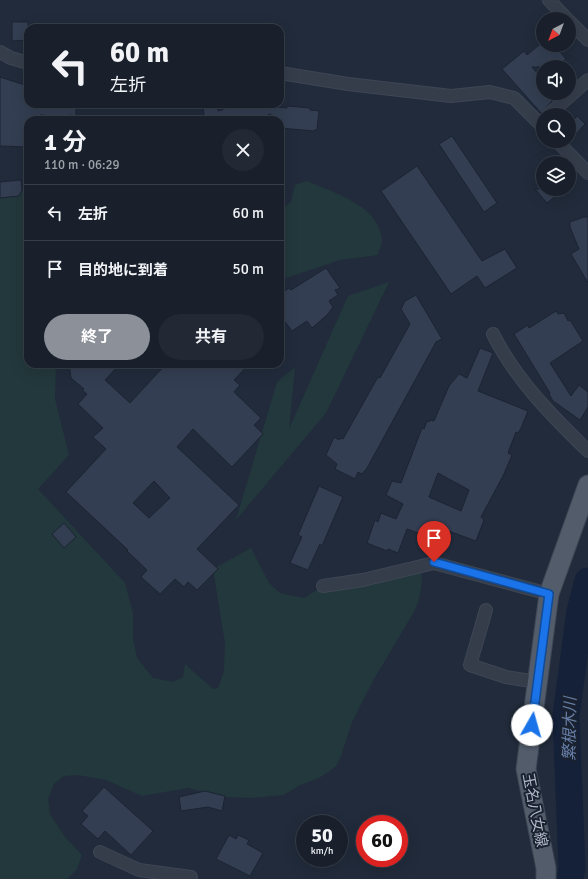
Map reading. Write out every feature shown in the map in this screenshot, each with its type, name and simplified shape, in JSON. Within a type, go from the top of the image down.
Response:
[{"type":"main road","name":"玉名八女線","points":[[546,879],[546,868],[526,769],[549,594],[584,508],[588,485]]},
{"type":"street","points":[[549,0],[560,12]]},
{"type":"street","points":[[576,28],[588,40]]},
{"type":"street","points":[[0,52],[11,58],[24,62]]},
{"type":"street","points":[[284,74],[348,84],[451,96],[490,92],[514,98],[536,115]]},
{"type":"street","points":[[557,108],[588,80]]},
{"type":"street","points":[[564,148],[588,173]]},
{"type":"street","points":[[493,334],[501,350],[522,382],[561,425],[588,451]]},
{"type":"street","points":[[323,586],[363,580],[434,562],[549,594]]},
{"type":"street","points":[[486,610],[470,665],[506,677],[537,682]]},
{"type":"street","points":[[100,852],[139,870],[190,877],[190,879]]},
{"type":"green space","points":[[307,181],[342,196],[364,209],[373,218],[379,228],[382,243],[378,255],[340,260],[284,279],[284,207],[291,202],[295,185]]},
{"type":"green space","points":[[24,191],[24,368],[56,368],[55,399],[69,455],[38,489],[125,583],[133,613],[133,639],[137,658],[153,678],[173,682],[183,677],[185,664],[213,689],[218,688],[224,671],[225,643],[213,569],[251,548],[269,583],[280,593],[304,598],[323,586],[421,567],[422,573],[421,590],[414,612],[374,679],[352,722],[341,756],[336,766],[319,778],[300,785],[284,795],[251,798],[226,797],[188,788],[142,796],[106,780],[78,775],[64,776],[54,784],[48,799],[50,814],[65,837],[82,855],[77,869],[67,879],[0,879],[0,192],[13,193]]},
{"type":"green space","points":[[389,282],[326,413],[236,520],[277,382],[295,367],[289,429],[348,296]]},
{"type":"building","points":[[12,22],[28,22],[28,24],[24,24],[24,40],[12,41]]},
{"type":"building","points":[[536,48],[536,52],[560,52],[566,59],[536,60],[536,67],[532,67],[536,72],[536,100],[553,100],[546,108],[537,108],[502,69],[524,51],[527,55]]},
{"type":"building","points":[[0,77],[24,85],[24,108],[76,108],[76,116],[24,116],[24,147],[0,146]]},
{"type":"building","points":[[287,106],[310,108],[310,110],[319,111],[317,130],[314,131],[284,128],[284,116],[271,116],[271,114],[265,116],[204,116],[203,108],[218,108],[218,111],[227,108],[287,108]]},
{"type":"building","points":[[577,116],[585,124],[577,133],[576,132]]},
{"type":"building","points":[[452,136],[497,203],[484,212],[439,144]]},
{"type":"building","points":[[417,166],[482,261],[505,249],[517,268],[485,288],[477,276],[451,294],[381,191]]},
{"type":"building","points":[[21,180],[22,190],[19,196],[0,198],[0,182]]},
{"type":"building","points":[[541,196],[556,196],[547,203]]},
{"type":"building","points":[[588,217],[588,283],[571,254],[579,249],[570,227],[570,222]]},
{"type":"building","points":[[326,268],[340,288],[335,290],[338,295],[329,301],[333,307],[328,314],[312,328],[307,321],[292,331],[284,320],[284,291],[289,288],[291,290]]},
{"type":"building","points":[[416,295],[442,339],[436,342],[367,468],[362,474],[358,472],[355,479],[335,469],[337,464],[326,455],[334,437],[339,440],[341,438],[343,439],[378,377],[380,378],[410,324],[401,309],[405,301]]},
{"type":"building","points":[[556,311],[558,314],[564,313],[583,341],[550,363],[571,396],[579,385],[588,392],[588,407],[580,420],[553,401],[549,394],[550,393],[514,334],[528,325],[529,328]]},
{"type":"building","points":[[480,348],[493,353],[478,391],[528,411],[521,428],[518,433],[516,432],[508,453],[512,455],[503,476],[481,517],[484,520],[476,541],[446,530],[442,539],[422,531],[421,534],[407,529],[398,553],[388,549],[387,551],[367,543],[375,520],[378,522],[381,513],[396,519],[403,504],[386,495],[392,481],[401,483],[422,428],[424,429],[427,421],[434,421],[449,386],[459,374],[467,378]],"holes":[[[438,473],[469,490],[461,511],[429,497]]]},
{"type":"building","points":[[70,368],[116,368],[105,380],[130,403],[162,368],[245,368],[234,380],[240,385],[234,392],[261,418],[254,425],[263,434],[232,467],[193,429],[177,447],[239,505],[197,549],[218,569],[197,590],[188,582],[184,587],[175,579],[160,594],[141,577],[147,570],[127,551],[128,550],[66,492],[106,449],[93,437],[103,428],[78,404],[87,394],[82,390],[84,389],[71,378]],"holes":[[[154,481],[170,498],[149,518],[133,503]]]},
{"type":"building","points":[[319,486],[343,497],[322,546],[320,544],[308,570],[290,563],[302,537],[298,535]]},
{"type":"building","points":[[64,523],[76,537],[64,548],[52,534]]},
{"type":"building","points":[[104,787],[153,831],[131,855],[105,831],[98,839],[81,824],[88,816],[82,811]]},
{"type":"building","points":[[205,791],[225,796],[222,811],[208,807],[181,811],[179,797]]},
{"type":"building","points":[[229,835],[236,839],[238,835],[249,840],[247,844],[263,853],[250,876],[216,859]]},
{"type":"waterway","name":"繁根木川","points":[[570,879],[572,867],[566,716],[580,611],[588,581]]},
{"type":"route","points":[[434,562],[549,594],[532,725]]}]
